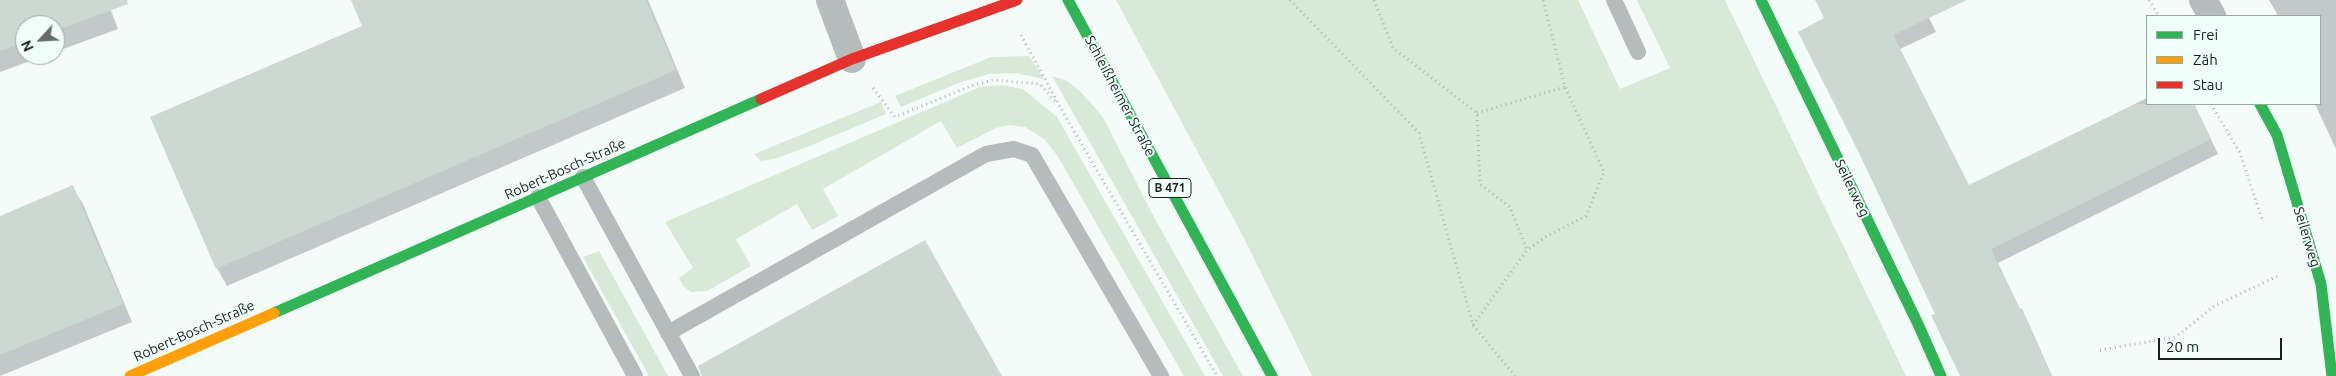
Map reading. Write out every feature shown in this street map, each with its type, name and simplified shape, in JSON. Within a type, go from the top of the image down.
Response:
[{"type":"street","points":[[830,0],[852,60]]},
{"type":"street","name":"Robert-Bosch-Straße","points":[[130,376],[852,60],[1017,0]]},
{"type":"street","name":"Schleißheimer Straße","points":[[1068,0],[1272,376]]},
{"type":"street","name":"Seilerweg","points":[[1761,0],[1918,324],[1941,376]]},
{"type":"street","points":[[2203,0],[2211,15]]},
{"type":"street","name":"Seilerweg","points":[[2261,105],[2277,135],[2321,284],[2332,376]]},
{"type":"lane","points":[[1614,0],[1638,52]]},
{"type":"lane","points":[[668,333],[986,154],[1014,150],[1032,155],[1161,376]]},
{"type":"lane","points":[[583,178],[692,376]]},
{"type":"lane","points":[[538,197],[635,376]]},
{"type":"path","points":[[1290,0],[1419,133],[1473,325],[1515,376]]},
{"type":"path","points":[[1374,0],[1392,48],[1477,113]]},
{"type":"path","points":[[1473,325],[1527,250],[1547,236],[1586,216],[1604,172],[1565,87],[1543,0]]},
{"type":"path","points":[[2149,0],[2158,15]]},
{"type":"path","points":[[1006,5],[1060,107],[1217,376]]},
{"type":"path","points":[[852,60],[895,117],[972,86],[993,80],[1040,84],[1060,107]]},
{"type":"path","points":[[1477,113],[1565,87]]},
{"type":"path","points":[[2212,105],[2240,153],[2265,228]]},
{"type":"path","points":[[1477,113],[1480,184],[1510,207],[1527,250]]},
{"type":"path","points":[[2277,266],[2282,284]]},
{"type":"path","points":[[2100,350],[2176,337],[2214,306],[2280,275]]},
{"type":"green space","points":[[1116,0],[1578,0],[1620,89],[1670,68],[1637,0],[1725,0],[1906,376],[1312,376],[1246,242]]},
{"type":"green space","points":[[1029,56],[1044,79],[1015,73],[989,74],[961,82],[901,107],[895,96],[991,57]]},
{"type":"green space","points":[[1052,76],[1067,81],[1081,92],[1103,117],[1155,219],[1243,376],[1223,376]]},
{"type":"green space","points":[[1002,85],[1023,89],[1057,117],[1205,376],[1184,376],[1057,155],[1044,139],[1025,127],[1010,125],[996,128],[957,148],[941,121],[823,189],[838,216],[812,230],[797,204],[736,239],[751,266],[707,291],[691,292],[683,286],[679,278],[693,268],[665,222],[980,87]]},
{"type":"green space","points":[[881,102],[886,114],[807,147],[774,159],[761,161],[754,154]]},
{"type":"green space","points":[[599,251],[668,376],[649,376],[583,257]]},
{"type":"building","points":[[0,0],[127,0],[128,4],[65,27],[65,15],[15,15],[15,46],[0,51]]},
{"type":"building","points":[[351,0],[646,0],[676,70],[216,269],[150,117],[362,26]]},
{"type":"building","points":[[1815,0],[1967,0],[1893,35],[1969,185],[2135,104],[2194,105],[2211,139],[1991,249],[2020,309],[2022,308],[2051,376],[1960,376],[1931,315],[1935,314],[1859,153],[1798,32],[1824,18]]},
{"type":"building","points":[[73,185],[123,304],[0,355],[0,216]]},
{"type":"building","points":[[925,240],[1002,376],[702,376],[698,366]]},
{"type":"traffic: fast","points":[[1068,0],[1272,376]]},
{"type":"traffic: fast","points":[[1761,0],[1918,324],[1941,376]]},
{"type":"traffic: fast","points":[[274,313],[761,99]]},
{"type":"traffic: fast","points":[[2261,105],[2277,135],[2321,284],[2332,376]]},
{"type":"traffic: slow","points":[[130,376],[274,313]]},
{"type":"traffic: jam","points":[[761,99],[852,59],[1017,0]]}]
